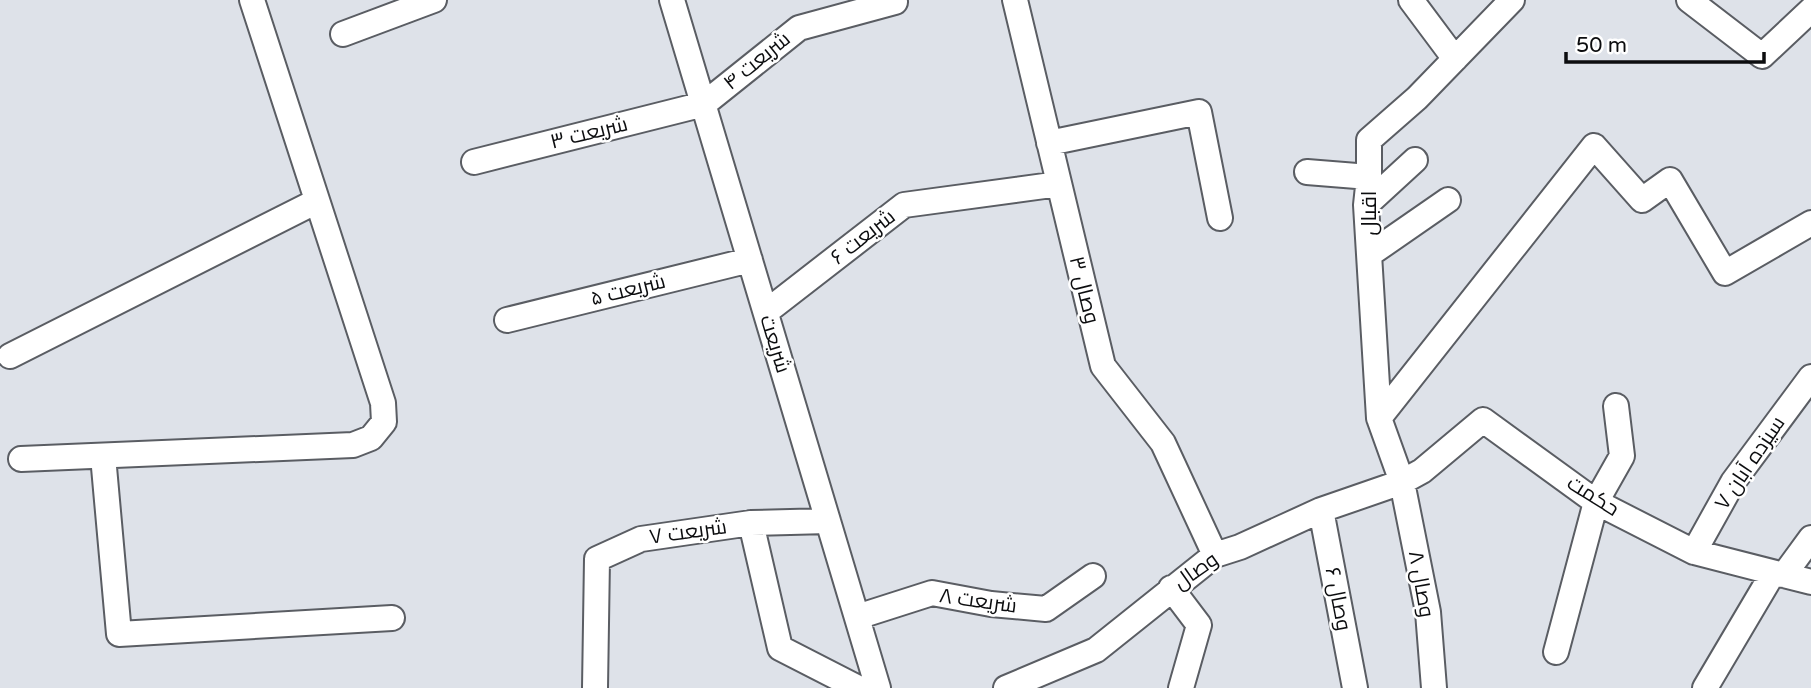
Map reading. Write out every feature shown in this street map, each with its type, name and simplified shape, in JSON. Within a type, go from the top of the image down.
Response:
[{"type":"street","points":[[20,459],[353,445],[371,438],[384,422],[383,403],[252,0]]},
{"type":"street","points":[[343,34],[434,0]]},
{"type":"street","name":"شریعت","points":[[672,0],[878,688]]},
{"type":"street","name":"وصال ۳","points":[[1015,0],[1103,366],[1163,443],[1215,555]]},
{"type":"street","points":[[1412,0],[1455,59]]},
{"type":"street","name":"اقبال","points":[[1402,482],[1378,418],[1366,205],[1369,140],[1417,99],[1512,0]]},
{"type":"street","points":[[1689,0],[1762,56],[1811,10]]},
{"type":"street","name":"شریعت ۴","points":[[704,104],[799,28],[895,2]]},
{"type":"street","name":"شریعت ۳","points":[[474,162],[704,104]]},
{"type":"street","points":[[1049,144],[1199,112],[1220,218]]},
{"type":"street","points":[[1378,418],[1594,146],[1642,200],[1671,180],[1725,273],[1811,223]]},
{"type":"street","points":[[1366,205],[1415,160]]},
{"type":"street","points":[[1307,172],[1369,177]]},
{"type":"street","name":"شریعت ۶","points":[[766,312],[904,205],[1059,184]]},
{"type":"street","points":[[1370,254],[1448,200]]},
{"type":"street","points":[[10,356],[317,201]]},
{"type":"street","name":"شریعت ۵","points":[[506,320],[750,260]]},
{"type":"street","name":"سیزده آبان ۷","points":[[1694,552],[1733,482],[1811,377]]},
{"type":"street","points":[[1556,652],[1596,502],[1622,456],[1616,406]]},
{"type":"street","name":"حکمت","points":[[1402,482],[1422,471],[1483,419],[1596,502],[1694,552],[1811,582]]},
{"type":"street","points":[[103,456],[119,634],[392,618]]},
{"type":"street","name":"وصال","points":[[1017,686],[1096,650],[1215,555],[1240,547],[1321,510],[1402,482]]},
{"type":"street","name":"وصال ۸","points":[[1402,482],[1428,612],[1434,688]]},
{"type":"street","name":"وصال ۶","points":[[1321,510],[1355,688]]},
{"type":"street","name":"شریعت ۷","points":[[595,688],[597,559],[641,539],[751,523],[828,521]]},
{"type":"street","points":[[751,523],[780,648],[858,688]]},
{"type":"street","points":[[1705,688],[1779,574],[1811,538]]},
{"type":"street","name":"شریعت ۸","points":[[857,617],[932,593],[991,604],[1046,609],[1093,576]]},
{"type":"street","points":[[1171,588],[1199,625],[1181,688]]}]
